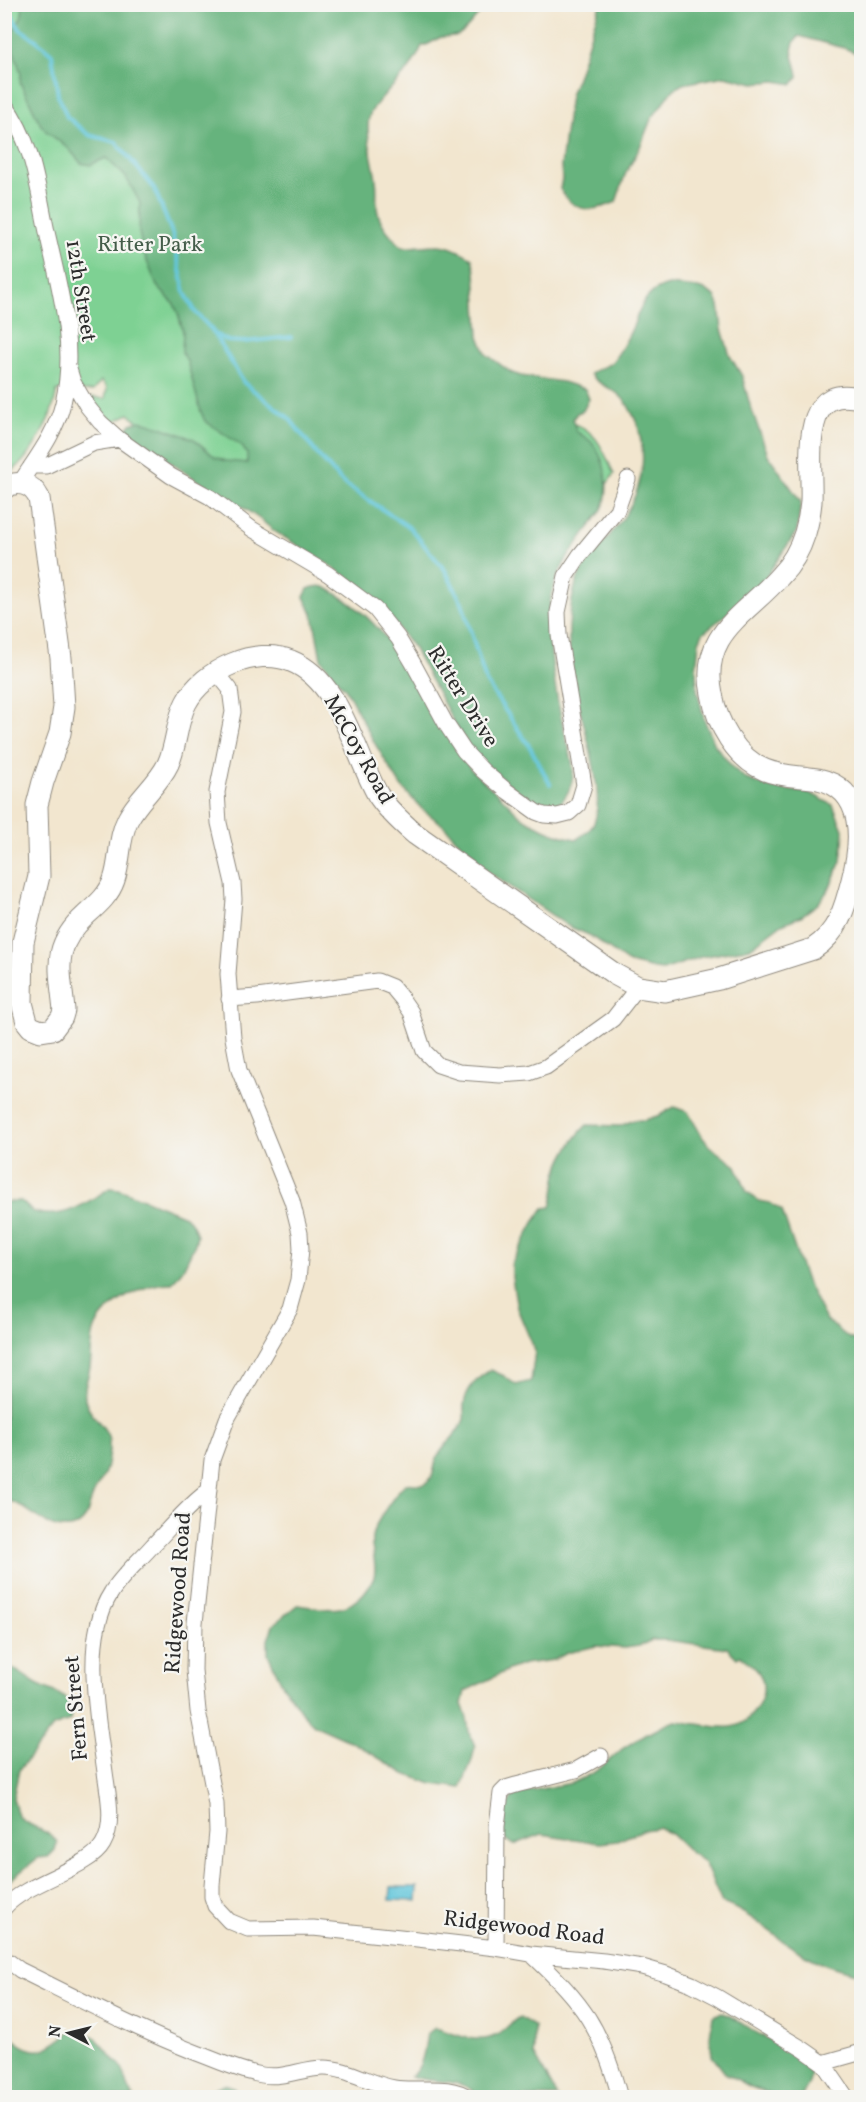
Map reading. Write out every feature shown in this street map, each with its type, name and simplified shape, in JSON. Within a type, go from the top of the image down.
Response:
[{"type":"street","name":"12th Street","points":[[4,103],[25,137],[37,177],[64,309],[68,366],[66,390],[60,416],[50,437],[18,479]]},
{"type":"street","name":"Ritter Drive","points":[[68,366],[73,382],[87,406],[100,422],[119,439],[139,451],[171,476],[210,497],[252,529],[328,574],[370,604],[398,638],[447,724],[472,760],[507,791],[536,812],[551,816],[569,813],[578,806],[584,785],[559,635],[560,600],[571,566],[616,510],[628,478]]},
{"type":"street","name":"McCoy Road","points":[[18,479],[33,487],[41,505],[64,692],[60,733],[37,804],[39,876],[25,930],[22,954],[21,990],[23,1015],[27,1023],[35,1029],[47,1030],[52,1029],[62,1017],[64,1010],[60,954],[66,937],[109,890],[117,871],[121,841],[127,820],[168,764],[185,704],[200,685],[216,673],[241,661],[269,656],[288,659],[304,668],[320,682],[338,708],[376,790],[389,810],[400,821],[444,855],[616,975],[638,987],[653,991],[681,989],[813,949],[825,941],[834,930],[854,874],[859,846],[857,809],[851,798],[831,783],[764,770],[740,751],[722,724],[716,709],[711,694],[710,663],[718,639],[727,626],[781,575],[800,547],[809,517],[812,438],[817,413],[831,398],[850,396],[861,399]]},
{"type":"street","points":[[18,479],[94,443],[119,439]]},
{"type":"street","name":"Ridgewood Road","points":[[216,673],[230,689],[233,712],[217,792],[219,823],[233,883],[233,918],[229,951],[229,999],[233,1038],[239,1070],[292,1201],[300,1233],[301,1249],[298,1280],[290,1309],[221,1432],[212,1460],[195,1623],[194,1670],[198,1711],[216,1804],[217,1832],[212,1885],[215,1906],[229,1921],[248,1929],[313,1928],[642,1967],[684,1980],[717,1997],[823,2063],[847,2097]]},
{"type":"street","points":[[229,999],[376,981],[392,987],[402,999],[411,1012],[424,1051],[438,1065],[459,1072],[500,1075],[529,1073],[546,1067],[613,1019],[638,987]]},
{"type":"street","name":"Fern Street","points":[[4,1908],[11,1900],[32,1887],[93,1855],[103,1845],[109,1828],[110,1809],[100,1736],[93,1656],[101,1615],[111,1593],[121,1580],[185,1510],[208,1491]]},
{"type":"street","points":[[496,1948],[497,1826],[501,1793],[506,1788],[576,1770],[600,1756]]},
{"type":"street","points":[[531,1954],[558,1979],[593,2023],[602,2041],[620,2097]]},
{"type":"street","points":[[4,1958],[20,1970],[144,2032],[246,2071],[279,2076],[311,2070],[333,2069],[394,2088],[455,2091],[470,2097]]},
{"type":"street","points":[[823,2063],[861,2052]]},
{"type":"green space","name":"Ritter Park","points":[[5,5],[229,5],[305,214],[574,424],[589,432],[595,437],[603,451],[614,474],[542,576],[395,599],[186,465],[129,414],[111,423],[91,397],[105,399],[107,388],[101,381],[93,391],[57,391],[45,427],[38,439],[23,461],[5,476]]},
{"type":"green space","name":"Ritter Park","points":[[22,5],[506,5],[500,9],[485,10],[480,13],[458,35],[439,38],[422,46],[411,66],[371,112],[368,127],[377,184],[378,213],[391,236],[402,247],[441,245],[472,258],[475,271],[479,336],[486,354],[512,373],[563,382],[585,389],[589,399],[583,411],[577,413],[573,419],[576,431],[590,441],[597,450],[604,467],[607,485],[601,511],[565,562],[551,597],[549,628],[552,666],[573,769],[570,788],[557,807],[537,804],[513,788],[473,753],[414,649],[378,602],[356,583],[274,531],[238,504],[214,492],[170,462],[129,441],[125,432],[131,424],[140,421],[194,439],[215,457],[226,461],[247,463],[247,454],[242,446],[205,421],[201,412],[187,361],[182,352],[183,332],[178,313],[174,304],[157,286],[143,251],[139,232],[140,203],[126,177],[106,158],[90,165],[81,163],[69,149],[41,125],[20,82],[21,73],[9,37],[21,18]]},
{"type":"green space","points":[[600,5],[861,5],[861,55],[799,36],[792,51],[798,77],[793,84],[775,81],[754,83],[725,76],[683,84],[674,89],[651,119],[640,147],[625,175],[616,202],[600,208],[585,209],[572,203],[560,189],[561,166],[570,95]]},
{"type":"green space","points":[[669,285],[698,288],[715,296],[730,356],[742,376],[768,455],[801,502],[797,531],[764,580],[742,602],[703,633],[699,642],[696,670],[697,689],[704,719],[715,745],[733,768],[746,779],[772,788],[810,793],[833,805],[844,832],[841,861],[829,889],[818,904],[801,916],[782,924],[750,948],[701,957],[663,970],[629,963],[589,935],[568,926],[487,871],[470,850],[422,809],[401,786],[345,688],[321,659],[313,615],[304,597],[308,589],[317,586],[325,587],[361,612],[380,631],[397,652],[469,767],[522,817],[550,832],[570,838],[577,839],[588,831],[596,816],[598,800],[593,761],[571,667],[569,621],[576,584],[581,572],[624,516],[639,483],[643,460],[639,430],[628,406],[619,395],[590,374],[613,361],[646,299],[661,287]]},
{"type":"green space","points":[[674,1107],[688,1112],[703,1138],[713,1149],[736,1166],[747,1192],[759,1201],[770,1203],[782,1211],[806,1281],[826,1320],[849,1338],[861,1342],[861,1974],[830,1966],[807,1956],[753,1919],[722,1903],[704,1862],[671,1834],[658,1828],[643,1830],[617,1841],[600,1843],[542,1834],[514,1845],[503,1837],[506,1807],[514,1794],[572,1783],[598,1770],[622,1749],[647,1733],[676,1721],[715,1727],[732,1727],[747,1720],[761,1701],[762,1680],[754,1667],[740,1656],[737,1658],[727,1648],[666,1640],[652,1640],[639,1646],[625,1648],[596,1646],[567,1653],[554,1660],[524,1664],[465,1691],[462,1704],[475,1746],[461,1788],[432,1784],[405,1774],[354,1743],[314,1725],[302,1713],[282,1684],[268,1654],[268,1640],[273,1625],[297,1605],[325,1609],[341,1608],[349,1605],[367,1590],[374,1577],[375,1569],[372,1543],[374,1529],[396,1494],[406,1484],[425,1484],[431,1478],[438,1456],[462,1424],[465,1399],[477,1380],[491,1370],[516,1385],[531,1381],[535,1351],[517,1308],[512,1263],[544,1208],[551,1207],[560,1165],[577,1136],[587,1125],[620,1126],[634,1120],[645,1120],[660,1115]]},
{"type":"green space","points":[[110,1188],[119,1189],[185,1216],[193,1225],[197,1235],[183,1269],[172,1283],[151,1286],[128,1296],[109,1309],[96,1326],[85,1398],[91,1413],[108,1436],[108,1460],[85,1518],[74,1527],[60,1528],[44,1522],[14,1502],[5,1500],[5,1202],[21,1201],[33,1211],[55,1214],[75,1209]]},
{"type":"green space","points":[[5,1666],[61,1695],[66,1699],[71,1711],[70,1721],[53,1727],[19,1770],[13,1798],[18,1816],[51,1835],[57,1842],[55,1850],[48,1857],[38,1858],[5,1884]]},
{"type":"green space","points":[[722,2013],[783,2046],[799,2058],[811,2074],[801,2097],[779,2097],[751,2087],[725,2073],[712,2056],[710,2037],[713,2016]]},
{"type":"green space","points":[[520,2017],[534,2027],[534,2054],[558,2097],[480,2097],[465,2086],[411,2076],[421,2062],[427,2034],[435,2028],[466,2038],[482,2039],[497,2035]]},
{"type":"green space","points":[[71,2031],[93,2036],[101,2043],[121,2066],[134,2097],[5,2097],[5,2032],[24,2046],[38,2050],[52,2045]]},
{"type":"green space","points":[[224,2084],[233,2087],[243,2097],[193,2097]]},
{"type":"water","points":[[391,1887],[418,1887],[417,1901],[390,1900]]},
{"type":"waterway","points":[[12,16],[20,29],[52,54],[58,95],[67,117],[89,135],[116,142],[154,188],[172,233],[185,293],[196,313],[212,330],[244,383],[289,418],[343,483],[410,528],[445,570],[462,603],[486,682],[530,747],[550,784]]},
{"type":"waterway","points":[[215,334],[228,341],[244,342],[291,337]]}]
